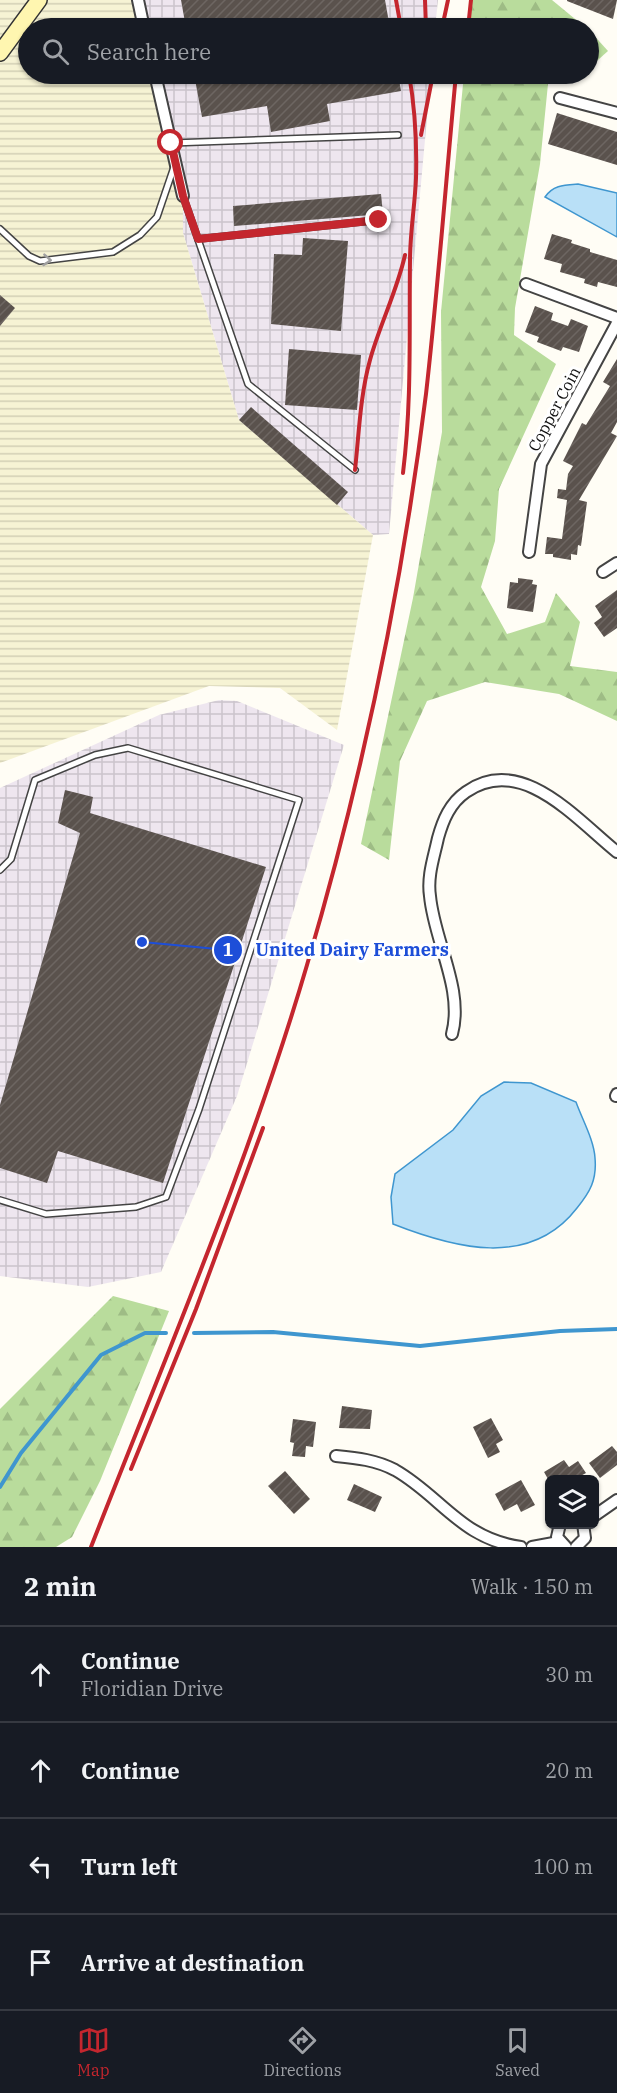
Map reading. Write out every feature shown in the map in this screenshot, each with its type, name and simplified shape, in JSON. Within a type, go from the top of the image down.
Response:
[{"type":"main road","points":[[26,18],[39,0]]},
{"type":"main road","points":[[0,53],[18,29]]},
{"type":"street","points":[[138,0],[142,18]]},
{"type":"street","points":[[156,84],[183,196]]},
{"type":"street","points":[[560,98],[617,113]]},
{"type":"street","points":[[526,284],[617,320]]},
{"type":"street","name":"Copper Coin","points":[[529,552],[541,464],[617,320]]},
{"type":"street","points":[[603,572],[617,563]]},
{"type":"street","points":[[452,1034],[455,1010],[429,885],[440,831],[453,805],[475,786],[490,781],[505,779],[523,783],[547,796],[617,852]]},
{"type":"street","points":[[336,1456],[365,1459],[392,1469],[466,1527],[498,1543],[521,1547]]},
{"type":"street","points":[[599,1513],[617,1500]]},
{"type":"street","points":[[532,1547],[563,1544],[557,1532],[558,1529]]},
{"type":"street","points":[[576,1547],[585,1538],[584,1529]]},
{"type":"lane","points":[[171,143],[398,135]]},
{"type":"lane","points":[[0,229],[29,256],[40,261],[113,252],[140,235],[157,217],[175,164]]},
{"type":"lane","points":[[183,196],[248,384],[356,470]]},
{"type":"lane","points":[[198,239],[379,220]]},
{"type":"lane","points":[[0,870],[11,859],[35,780],[95,755],[128,748],[299,800],[198,1109],[166,1197],[136,1208],[46,1214],[0,1200]]},
{"type":"shaded area","points":[[0,0],[138,0],[142,18],[18,18],[18,84],[157,84],[183,196],[183,233],[239,420],[373,535],[337,730],[280,688],[209,686],[0,763]]},
{"type":"shaded area","points":[[138,0],[438,0],[436,18],[142,18]]},
{"type":"shaded area","points":[[157,84],[430,84],[389,534],[373,535],[239,420],[183,233],[183,196]]},
{"type":"shaded area","points":[[219,700],[237,701],[344,745],[237,1096],[161,1272],[88,1287],[0,1276],[0,788],[159,715]]},
{"type":"green space","points":[[471,0],[552,0],[574,18],[469,18]]},
{"type":"green space","points":[[599,41],[608,51],[599,59]]},
{"type":"green space","points":[[463,84],[548,84],[540,164],[515,308],[514,335],[556,364],[499,489],[495,541],[481,587],[507,634],[545,622],[556,593],[580,622],[570,666],[617,672],[617,721],[559,694],[485,682],[427,701],[400,761],[389,860],[361,844],[413,598],[442,432],[441,312]]},
{"type":"green space","points":[[113,1296],[169,1311],[100,1481],[72,1537],[56,1547],[0,1547],[0,1409]]},
{"type":"water","points":[[578,184],[617,193],[617,237],[545,197],[555,188]]},
{"type":"water","points":[[504,1082],[531,1083],[576,1102],[590,1137],[595,1158],[594,1179],[582,1202],[558,1227],[537,1240],[514,1246],[490,1248],[466,1246],[416,1233],[393,1224],[391,1197],[395,1174],[453,1130],[481,1096]]},
{"type":"building","points":[[181,0],[385,0],[388,18],[184,18]]},
{"type":"building","points":[[567,0],[617,0],[613,19],[567,1]]},
{"type":"building","points":[[196,84],[400,84],[401,91],[327,104],[330,121],[271,132],[267,106],[202,117]]},
{"type":"building","points":[[557,113],[617,132],[617,165],[548,144]]},
{"type":"building","points":[[381,194],[383,214],[234,226],[233,206]]},
{"type":"building","points":[[552,234],[572,240],[571,243],[590,249],[590,252],[617,260],[617,287],[598,282],[597,287],[584,283],[585,279],[560,272],[562,264],[544,259]]},
{"type":"building","points":[[303,238],[348,241],[341,331],[271,324],[274,254],[302,255]]},
{"type":"building","points":[[0,295],[15,308],[0,326]]},
{"type":"building","points":[[535,306],[553,313],[551,320],[568,326],[571,319],[588,326],[579,352],[563,347],[561,351],[537,342],[539,337],[525,332]]},
{"type":"building","points":[[289,349],[361,355],[357,410],[285,405]]},
{"type":"building","points":[[617,359],[617,422],[611,433],[617,436],[579,500],[587,502],[581,546],[578,545],[577,555],[571,554],[571,560],[553,557],[553,554],[545,554],[547,537],[562,539],[567,500],[557,498],[558,489],[566,490],[568,474],[573,466],[563,461],[582,423],[586,425],[610,386],[603,382]]},
{"type":"building","points":[[251,407],[348,492],[337,505],[239,420]]},
{"type":"building","points":[[518,578],[533,580],[532,584],[537,585],[533,612],[507,608],[510,582],[518,583]]},
{"type":"building","points":[[617,590],[617,628],[604,637],[594,623],[602,617],[595,606]]},
{"type":"building","points":[[65,790],[93,797],[90,813],[266,867],[163,1183],[58,1151],[47,1183],[0,1168],[0,1105],[80,833],[58,823]]},
{"type":"building","points":[[342,1406],[372,1410],[370,1429],[339,1428]]},
{"type":"building","points":[[491,1418],[503,1440],[496,1444],[500,1452],[488,1458],[473,1427]]},
{"type":"building","points":[[293,1419],[316,1422],[313,1447],[306,1446],[305,1457],[292,1456],[294,1443],[290,1442]]},
{"type":"building","points":[[612,1446],[617,1452],[617,1465],[600,1478],[589,1463]]},
{"type":"building","points":[[564,1460],[569,1467],[578,1461],[586,1473],[582,1475],[546,1475],[544,1472]]},
{"type":"building","points":[[285,1471],[310,1499],[294,1514],[268,1486]]},
{"type":"building","points":[[521,1480],[535,1505],[521,1512],[517,1504],[504,1511],[495,1494]]},
{"type":"building","points":[[354,1484],[382,1497],[375,1512],[347,1500]]},
{"type":"waterway","points":[[194,1333],[273,1332],[420,1346],[560,1331],[617,1329]]},
{"type":"waterway","points":[[0,1487],[21,1453],[101,1355],[145,1333],[166,1333]]},
{"type":"railway","points":[[396,0],[399,18]]},
{"type":"railway","points":[[425,0],[426,18]]},
{"type":"railway","points":[[444,18],[448,0]]},
{"type":"railway","points":[[469,18],[471,0]]},
{"type":"railway","points":[[403,473],[409,393],[410,250],[416,165],[416,139],[410,84]]},
{"type":"railway","points":[[421,135],[431,84]]},
{"type":"railway","points":[[91,1547],[233,1186],[259,1112],[307,965],[345,824],[378,682],[416,466],[426,394],[455,84]]},
{"type":"railway","points":[[355,470],[367,374],[405,255]]},
{"type":"railway","points":[[131,1469],[196,1309],[263,1128]]},
{"type":"place","name":"United Dairy Farmers","points":[[142,942]]},
{"type":"route","points":[[171,143],[183,196],[198,239],[379,220]]}]
